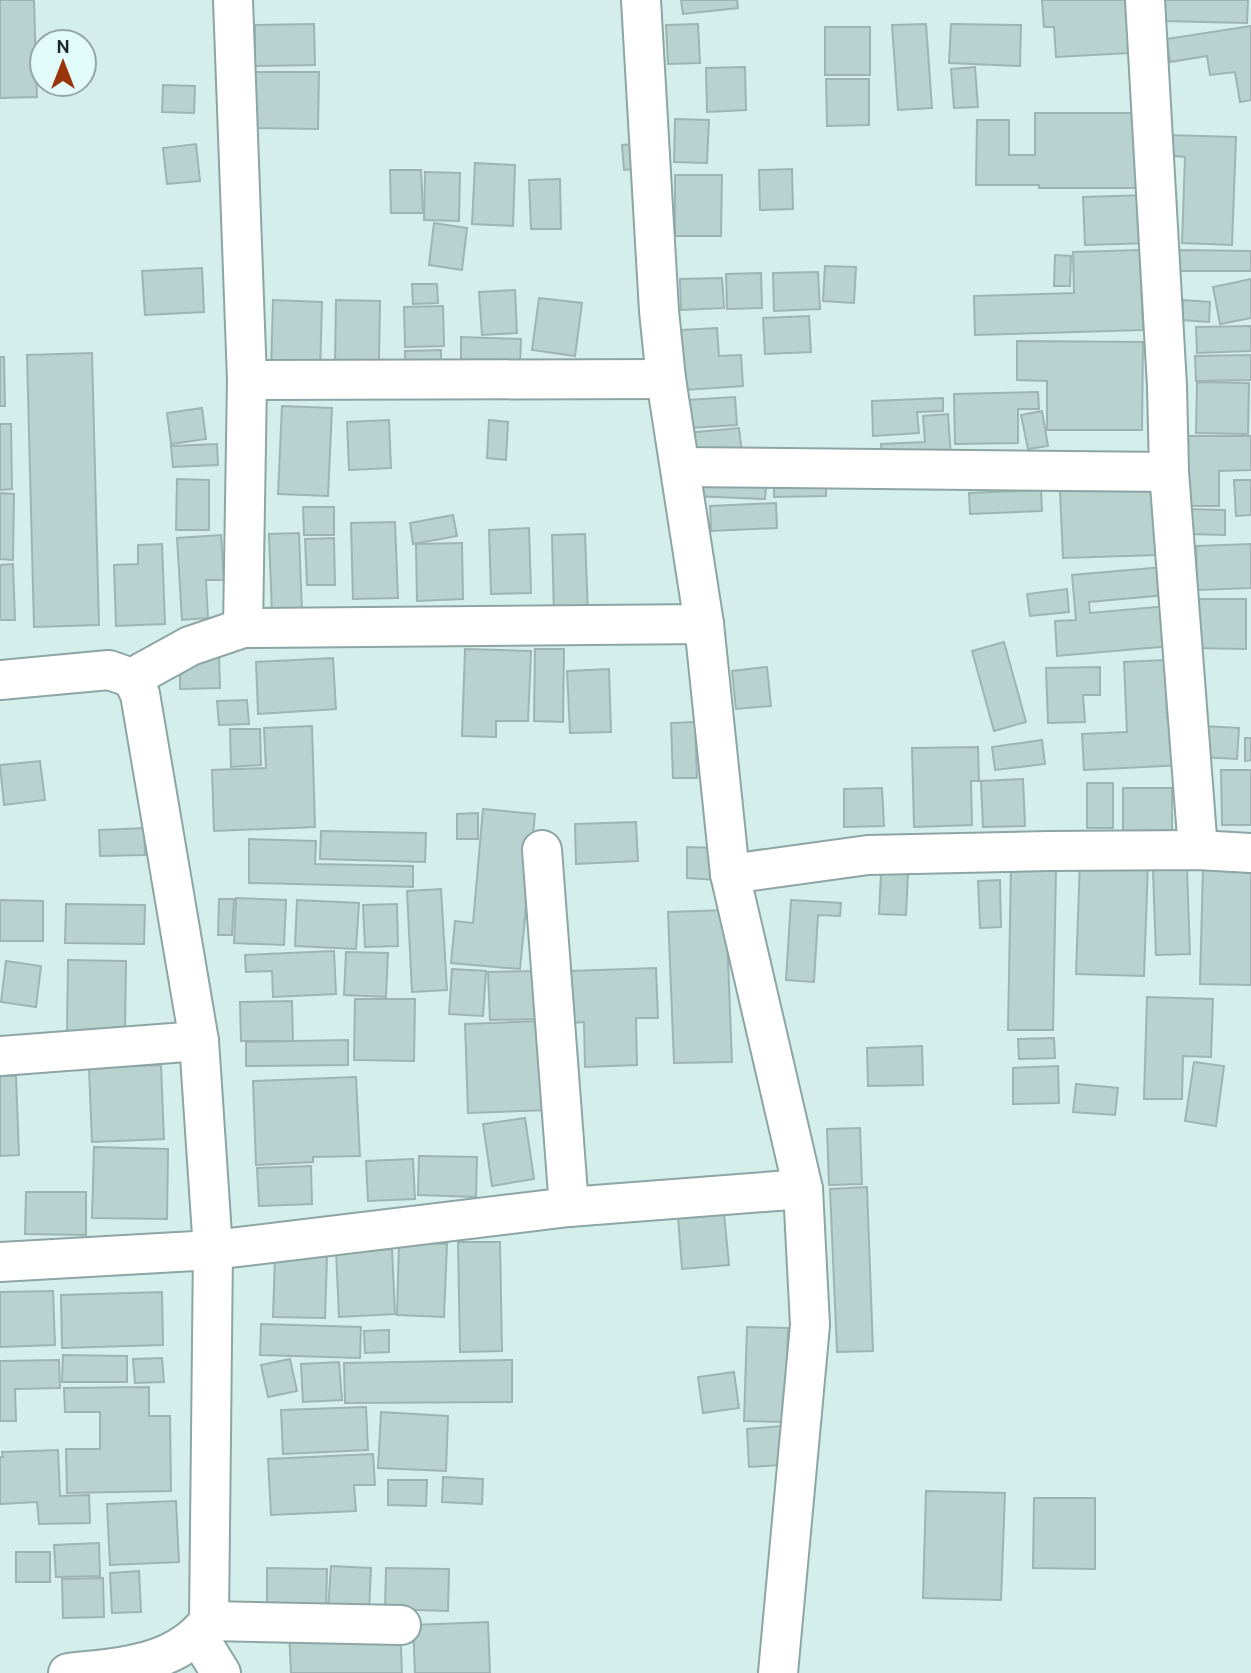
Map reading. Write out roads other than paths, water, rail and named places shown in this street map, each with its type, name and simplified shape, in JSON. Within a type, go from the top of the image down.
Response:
[{"type":"street","points":[[233,0],[247,380],[243,628]]},
{"type":"street","points":[[641,0],[659,311],[666,379],[704,624],[730,874],[803,1189],[810,1325],[778,1673]]},
{"type":"street","points":[[1145,0],[1167,386],[1168,472],[1198,850]]},
{"type":"street","points":[[247,380],[666,379]]},
{"type":"street","points":[[680,467],[1168,472]]},
{"type":"street","points":[[132,678],[190,646],[243,628],[704,624]]},
{"type":"street","points":[[0,680],[109,670],[132,678],[140,694],[199,1041],[213,1250],[203,1629],[221,1673]]},
{"type":"street","points":[[542,850],[569,1208]]},
{"type":"street","points":[[730,874],[868,855],[1198,850],[1251,853]]},
{"type":"street","points":[[0,1056],[199,1041]]},
{"type":"street","points":[[0,1262],[213,1250],[569,1208],[803,1189]]},
{"type":"street","points":[[68,1673],[137,1664],[176,1651],[203,1629],[401,1625]]}]
